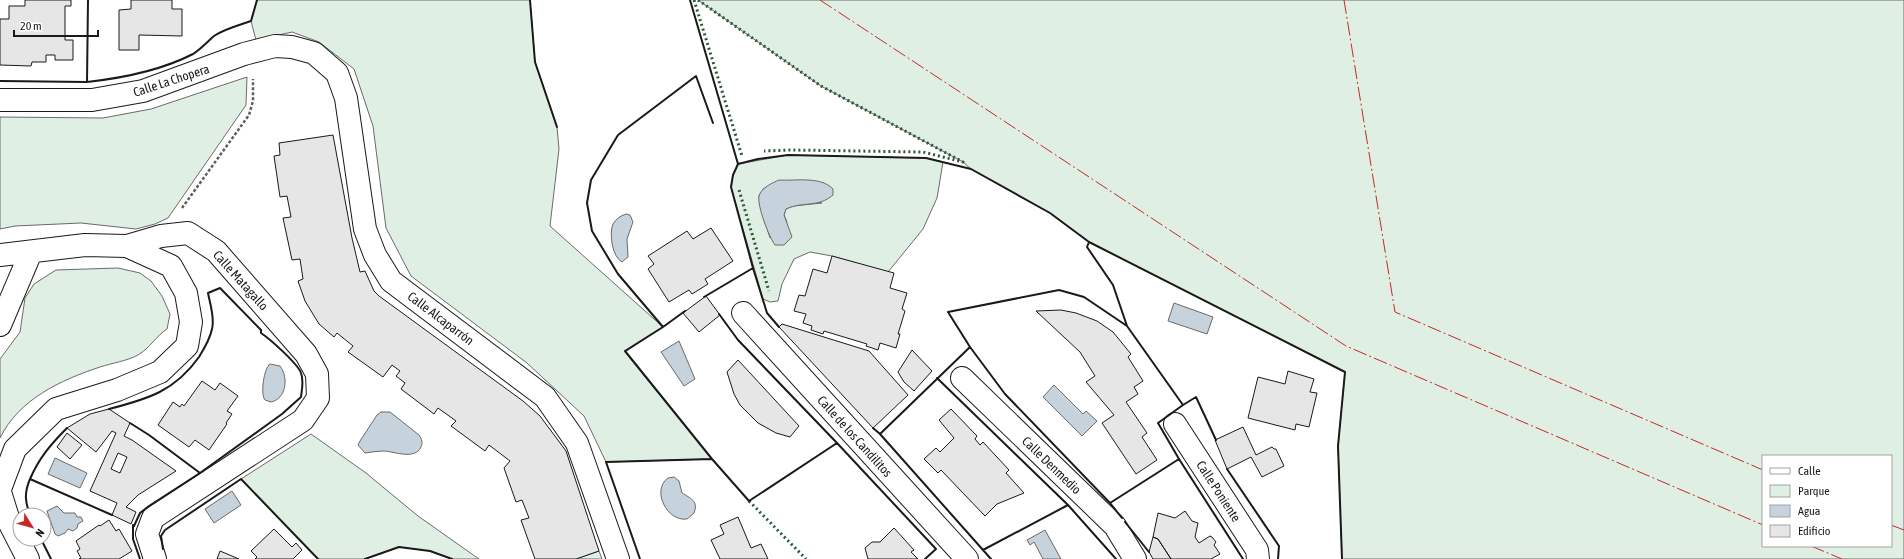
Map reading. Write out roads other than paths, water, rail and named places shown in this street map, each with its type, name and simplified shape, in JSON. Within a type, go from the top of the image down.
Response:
[{"type":"street","name":"Calle La Chopera","points":[[0,100],[92,100],[143,91],[244,54],[275,46],[292,47],[314,53]]},
{"type":"street","name":"Calle Alcaparrón","points":[[314,53],[337,73],[346,98],[365,228],[375,256],[392,281],[545,397],[577,443],[618,559]]},
{"type":"street","name":"Calle Matagallo","points":[[127,246],[161,236],[188,233],[216,251],[306,354],[317,374],[318,398],[304,420],[153,518],[147,534],[155,559]]},
{"type":"street","points":[[0,255],[85,245],[127,246],[171,266],[186,293],[191,322],[187,346],[160,372],[117,390],[56,409],[15,449],[0,489]]},
{"type":"street","points":[[0,325],[31,252]]},
{"type":"street","name":"Calle de los Candilitos","points":[[743,313],[968,559]]},
{"type":"street","name":"Calle Denmedio","points":[[962,378],[1115,526],[1135,559]]},
{"type":"street","name":"Calle Poniente","points":[[1175,424],[1257,550],[1258,559]]},
{"type":"street","points":[[0,492],[10,524],[28,559]]},
{"type":"water","points":[[779,180],[808,180],[822,182],[833,189],[833,195],[822,202],[798,205],[786,209],[784,215],[792,237],[784,245],[775,245],[764,221],[759,201],[760,193],[767,186]]},
{"type":"water","points":[[626,214],[630,215],[633,222],[627,239],[628,257],[622,262],[614,250],[611,233],[614,222]]},
{"type":"water","points":[[1174,303],[1213,317],[1207,334],[1168,321]]},
{"type":"water","points":[[679,341],[695,379],[684,386],[661,352]]},
{"type":"water","points":[[270,364],[280,366],[283,371],[285,382],[283,392],[280,397],[271,402],[265,400],[263,392],[264,376]]},
{"type":"water","points":[[1054,385],[1083,414],[1086,411],[1097,421],[1082,436],[1043,397]]},
{"type":"water","points":[[381,412],[390,412],[419,435],[422,442],[418,451],[410,454],[399,454],[385,451],[365,453],[358,445],[377,415]]},
{"type":"water","points":[[55,458],[87,473],[80,488],[48,474]]},
{"type":"water","points":[[674,477],[679,481],[682,493],[691,498],[695,503],[694,513],[687,519],[680,519],[673,516],[668,511],[661,497],[663,483],[668,478]]},
{"type":"water","points":[[232,491],[241,505],[214,523],[205,509]]},
{"type":"water","points":[[57,506],[64,513],[75,513],[77,517],[81,517],[83,521],[78,524],[77,528],[73,531],[68,529],[65,533],[58,536],[55,534],[52,525],[52,508]]},
{"type":"water","points":[[1045,530],[1061,559],[1043,559],[1034,542],[1030,545],[1027,540]]}]
